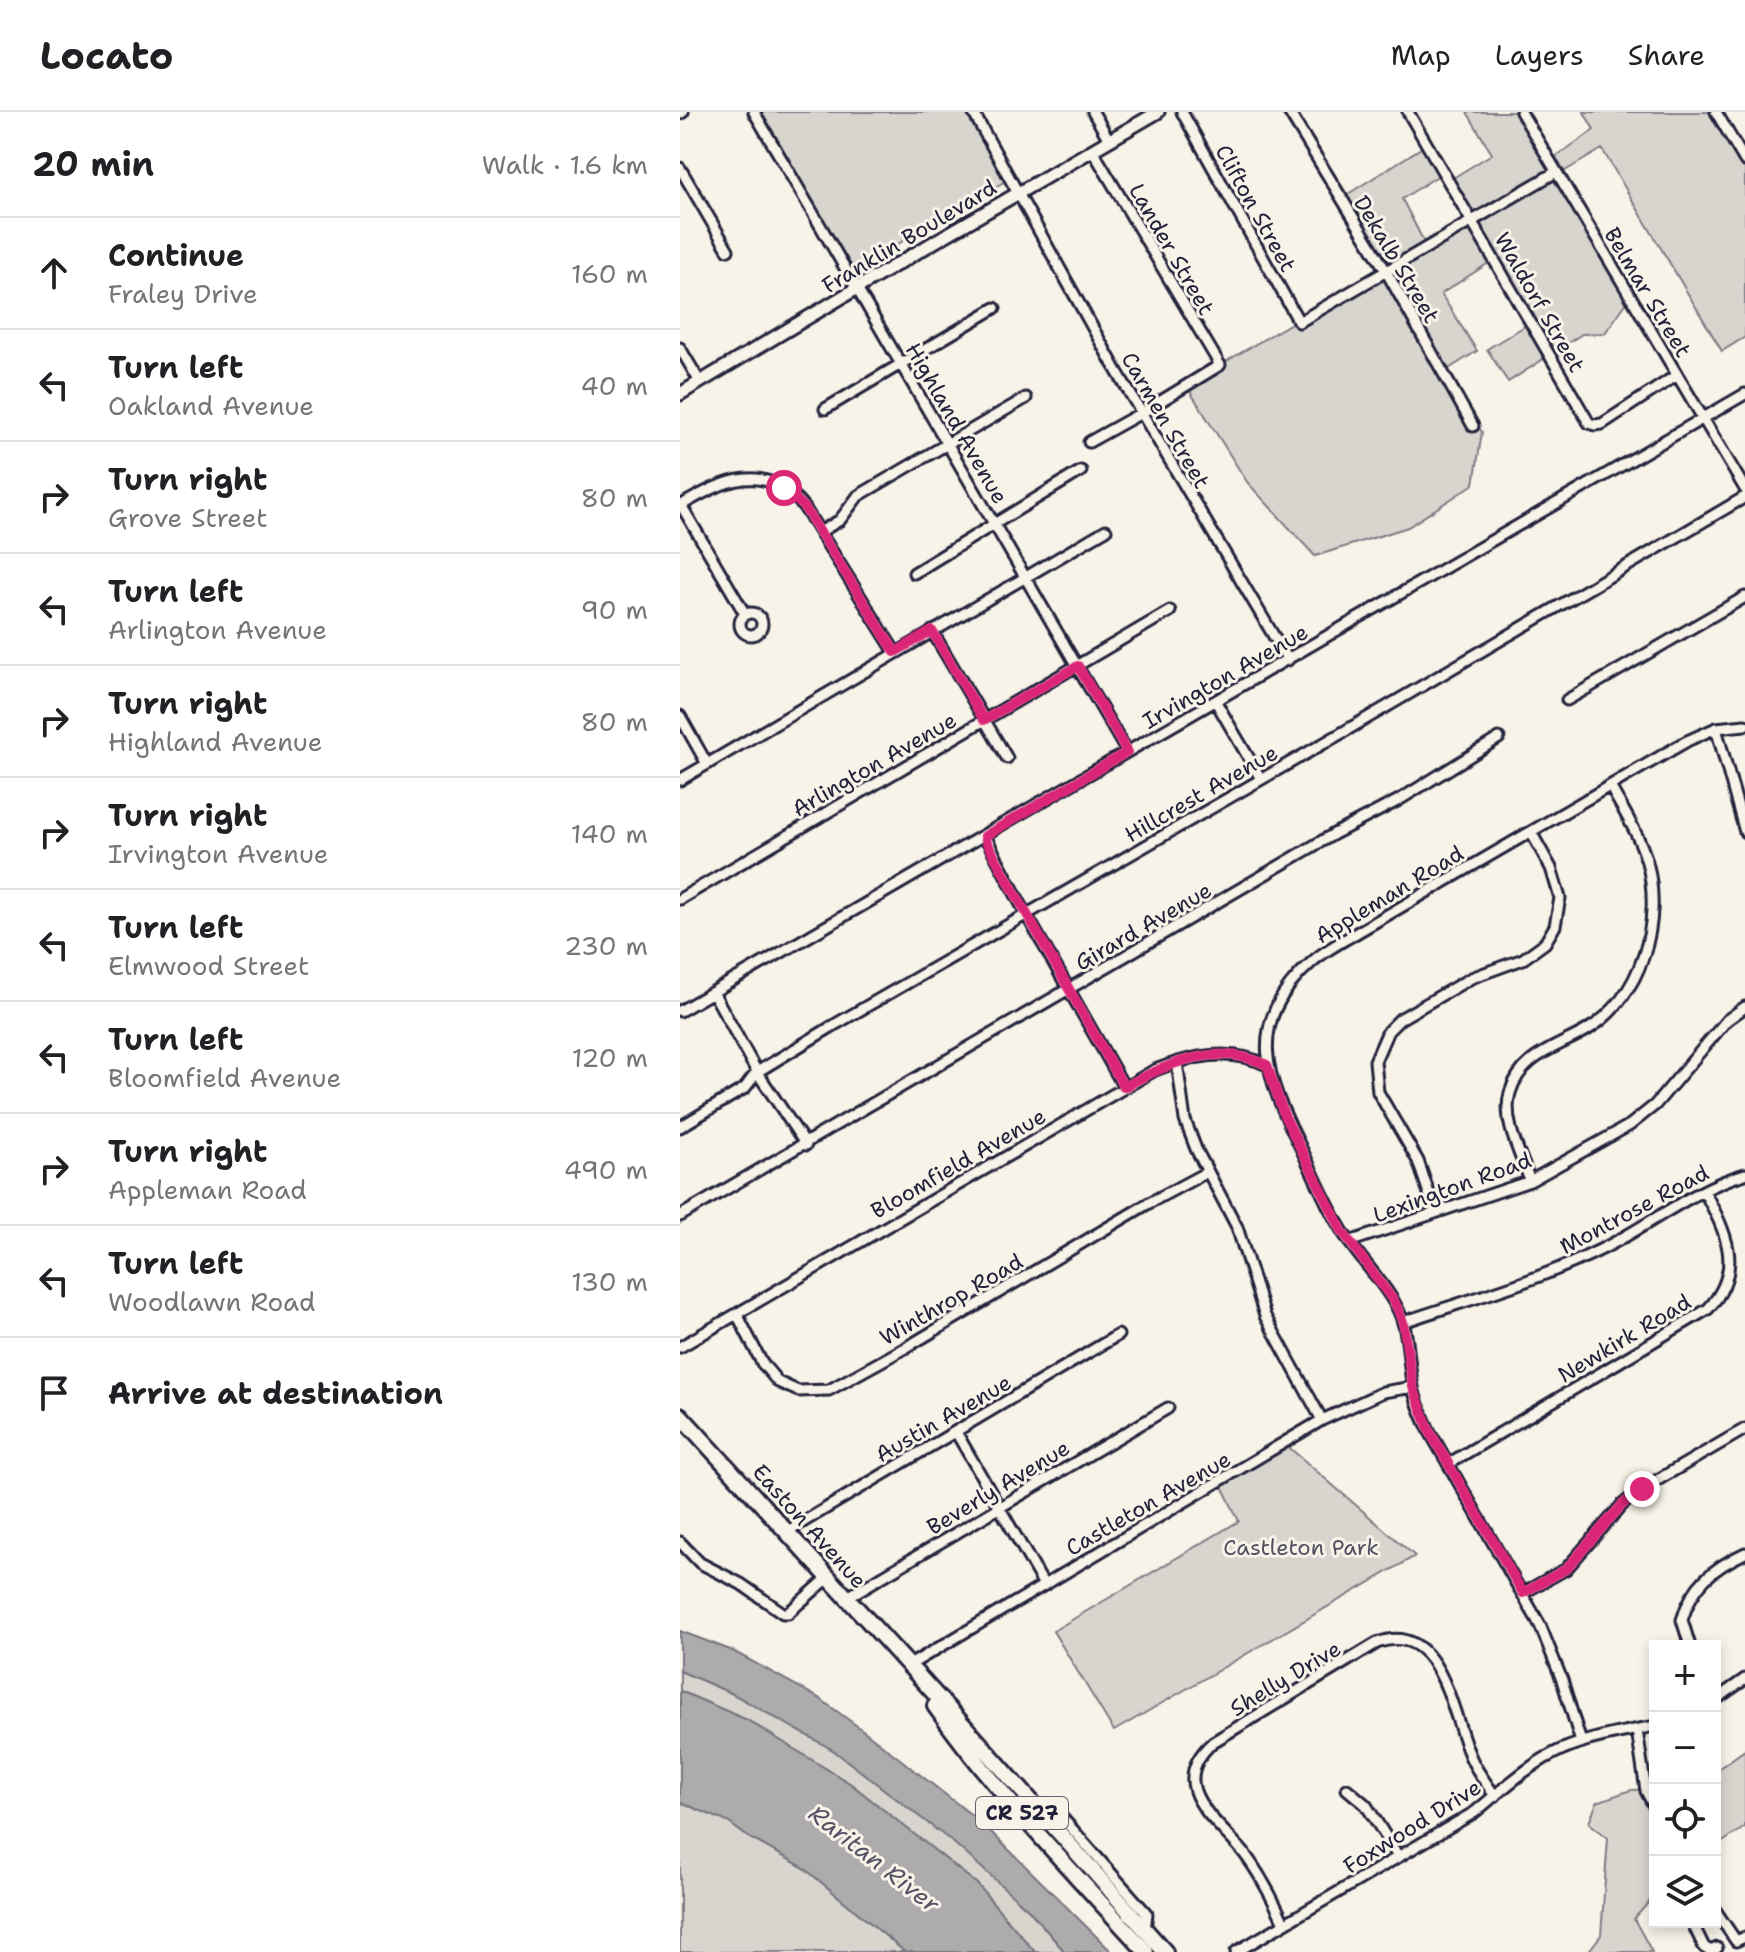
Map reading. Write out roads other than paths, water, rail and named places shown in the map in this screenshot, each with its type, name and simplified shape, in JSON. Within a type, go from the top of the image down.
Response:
[{"type":"main road","name":"Easton Avenue","points":[[680,1415],[908,1666],[956,1735],[1085,1873],[1146,1952]]},
{"type":"main road","name":"Easton Avenue","points":[[1085,1873],[1165,1952]]},
{"type":"street","name":"Highland Avenue","points":[[754,112],[1127,752]]},
{"type":"street","name":"Carmen Street","points":[[973,112],[1115,368],[1288,660]]},
{"type":"street","points":[[1093,112],[1109,140]]},
{"type":"street","name":"Franklin Boulevard","points":[[680,394],[1158,112]]},
{"type":"street","name":"Clifton Street","points":[[1182,112],[1299,322],[1386,271]]},
{"type":"street","name":"Dekalb Street","points":[[1289,112],[1386,271],[1473,426]]},
{"type":"street","name":"Waldorf Street","points":[[1408,112],[1589,423],[1602,424],[1677,375]]},
{"type":"street","name":"Belmar Street","points":[[1521,112],[1745,489]]},
{"type":"street","points":[[1716,112],[1745,161]]},
{"type":"street","name":"Lander Street","points":[[1093,151],[1220,365],[1143,412]]},
{"type":"street","points":[[680,168],[728,250]]},
{"type":"street","points":[[1386,271],[1556,172]]},
{"type":"street","points":[[825,409],[995,308]]},
{"type":"street","points":[[680,348],[700,382]]},
{"type":"street","name":"Irvington Avenue","points":[[680,1011],[1745,394]]},
{"type":"street","points":[[820,532],[840,520],[858,496],[1026,398]]},
{"type":"street","points":[[1089,442],[1143,412]]},
{"type":"street","points":[[914,573],[1081,471]]},
{"type":"street","points":[[745,614],[680,505],[725,481],[747,478],[768,480],[796,497],[895,652]]},
{"type":"street","name":"Hillcrest Avenue","points":[[680,1127],[745,1088],[757,1072],[1745,497]]},
{"type":"street","points":[[680,780],[1106,530]]},
{"type":"street","points":[[1567,700],[1745,597]]},
{"type":"street","name":"Arlington Avenue","points":[[680,898],[1170,611]]},
{"type":"street","points":[[932,631],[1007,758]]},
{"type":"street","points":[[1216,702],[1261,779]]},
{"type":"street","points":[[680,716],[707,764]]},
{"type":"street","name":"Appleman Road","points":[[1581,1742],[1562,1680],[1540,1625],[1430,1432],[1413,1387],[1403,1322],[1395,1303],[1349,1242],[1284,1115],[1267,1065],[1270,1027],[1278,1004],[1313,961],[1687,741],[1716,728],[1745,725]]},
{"type":"street","points":[[1716,728],[1745,832]]},
{"type":"street","name":"Girard Avenue","points":[[680,1216],[1334,834],[1399,800],[1499,738]]},
{"type":"street","points":[[1530,1181],[1509,1123],[1508,1101],[1514,1082],[1531,1060],[1587,1030],[1623,997],[1633,982],[1649,936],[1652,890],[1647,863],[1610,786]]},
{"type":"street","points":[[1435,1211],[1418,1161],[1378,1092],[1375,1061],[1388,1031],[1400,1019],[1471,978],[1523,959],[1545,943],[1555,926],[1560,898],[1556,879],[1531,832]]},
{"type":"street","points":[[985,836],[1124,1087]]},
{"type":"street","points":[[713,992],[757,1072],[806,1145]]},
{"type":"street","name":"Lexington Road","points":[[1349,1242],[1530,1181],[1630,1125],[1655,1105],[1727,1020],[1745,1007]]},
{"type":"street","name":"Bloomfield Avenue","points":[[680,1347],[1155,1070],[1195,1057],[1234,1055],[1267,1065]]},
{"type":"street","points":[[1177,1062],[1185,1120],[1207,1172],[1237,1227],[1265,1316],[1322,1420]]},
{"type":"street","name":"Winthrop Road","points":[[737,1314],[762,1363],[778,1382],[798,1391],[829,1390],[1207,1172]]},
{"type":"street","name":"Montrose Road","points":[[1403,1322],[1553,1271],[1603,1249],[1682,1201],[1745,1174]]},
{"type":"street","name":"Newkirk Road","points":[[1448,1464],[1708,1309],[1719,1293],[1730,1257],[1724,1228],[1704,1191]]},
{"type":"street","name":"Austin Avenue","points":[[786,1532],[1118,1335]]},
{"type":"street","name":"Castleton Avenue","points":[[908,1666],[1322,1420],[1383,1392],[1413,1387]]},
{"type":"street","name":"Beverly Avenue","points":[[846,1598],[1168,1408]]},
{"type":"street","points":[[1523,1593],[1566,1569],[1622,1505],[1642,1489],[1745,1429]]},
{"type":"street","points":[[956,1432],[1044,1585]]},
{"type":"street","points":[[680,1542],[700,1563],[741,1584],[783,1613],[788,1613],[828,1578]]},
{"type":"street","points":[[1688,1640],[1682,1620],[1696,1587],[1715,1569],[1745,1553]]},
{"type":"street","name":"Shelly Drive","points":[[1284,1923],[1274,1900],[1245,1854],[1197,1799],[1192,1777],[1196,1763],[1213,1742],[1377,1643],[1396,1638],[1409,1640],[1426,1650],[1441,1677],[1472,1761],[1495,1796]]},
{"type":"street","points":[[1721,1697],[1745,1679]]},
{"type":"street","name":"Foxwood Drive","points":[[1236,1952],[1475,1812],[1549,1756],[1581,1742],[1649,1727]]},
{"type":"street","points":[[1637,1730],[1640,1766],[1649,1797]]},
{"type":"street","points":[[1347,1789],[1366,1805],[1398,1856]]},
{"type":"street","points":[[1030,1811],[1051,1805],[1147,1914],[1145,1929]]},
{"type":"street","points":[[1721,1917],[1741,1939]]},
{"type":"street","points":[[1695,1928],[1707,1950],[1717,1948]]},
{"type":"water","points":[[680,1631],[733,1651],[819,1698],[868,1734],[983,1824],[1112,1952],[1065,1952],[1029,1910],[955,1844],[833,1750],[733,1694],[680,1671]]},
{"type":"water","name":"Raritan River","points":[[680,1691],[747,1720],[851,1784],[977,1884],[1035,1952],[905,1952],[803,1867],[748,1837],[728,1822],[680,1802]]},
{"type":"park label","name":"Castleton Park","points":[[1301,1547]]}]
